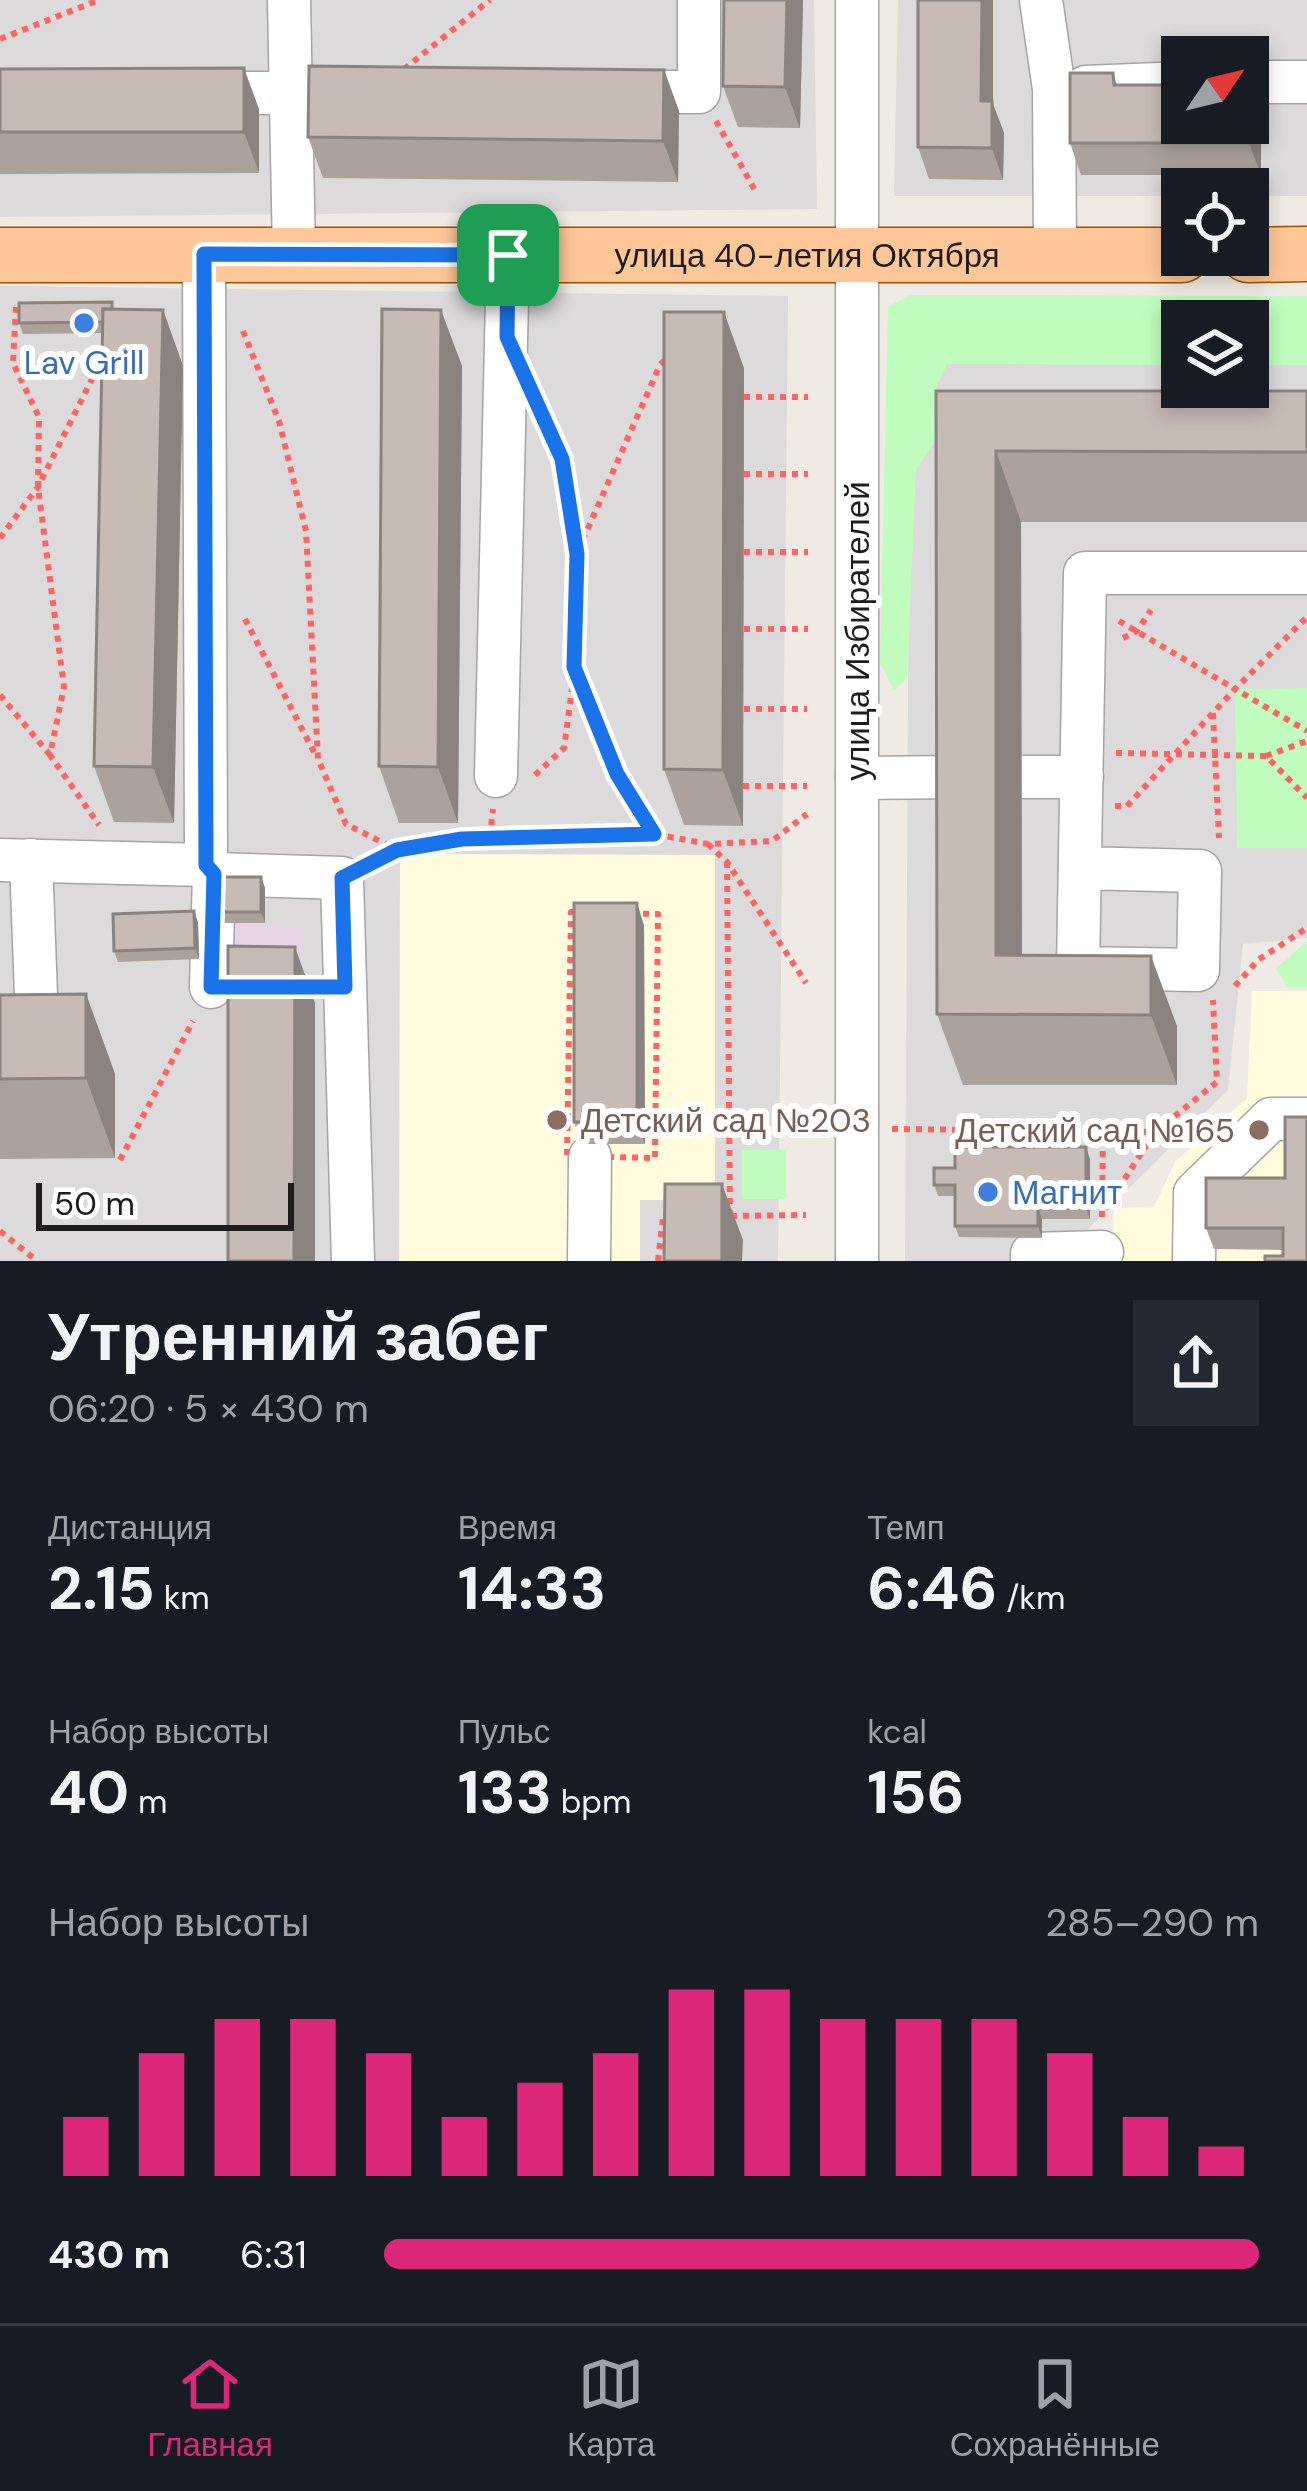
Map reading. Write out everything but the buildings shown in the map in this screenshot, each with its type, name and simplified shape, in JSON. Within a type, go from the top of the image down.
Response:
[{"type":"main road","points":[[1269,255],[1307,254]]},
{"type":"main road","name":"улица 40-летия Октября","points":[[0,255],[1161,255]]},
{"type":"street","points":[[289,0],[294,254]]},
{"type":"street","points":[[583,92],[699,92],[699,0]]},
{"type":"street","name":"улица Избирателей","points":[[857,0],[857,1261]]},
{"type":"street","points":[[1041,0],[1054,88],[1055,256]]},
{"type":"street","points":[[1269,82],[1307,82]]},
{"type":"street","points":[[1054,88],[1161,83]]},
{"type":"street","points":[[156,93],[386,93]]},
{"type":"street","points":[[204,254],[211,987]]},
{"type":"street","points":[[504,794],[508,255]]},
{"type":"street","points":[[1080,868],[1200,871],[1207,988],[1078,968],[1085,573],[1307,573]]},
{"type":"street","points":[[857,778],[962,777]]},
{"type":"street","points":[[1022,777],[1082,778]]},
{"type":"street","points":[[38,1054],[15,860],[342,878],[353,1261]]},
{"type":"street","points":[[1194,1261],[1195,1193],[1271,1119],[1307,1119]]},
{"type":"street","points":[[589,1261],[590,1157]]},
{"type":"street","points":[[1032,1261],[1032,1254],[1102,1233]]},
{"type":"path","points":[[0,39],[99,0]]},
{"type":"path","points":[[386,93],[490,0]]},
{"type":"path","points":[[699,92],[757,192]]},
{"type":"path","points":[[16,307],[13,363],[39,417],[38,487],[64,687],[50,755]]},
{"type":"path","points":[[242,328],[279,421],[306,531],[318,759]]},
{"type":"path","points":[[0,538],[38,487],[113,340]]},
{"type":"path","points":[[577,554],[660,364],[673,351]]},
{"type":"path","points":[[744,397],[808,397]]},
{"type":"path","points":[[504,794],[564,748],[574,667],[577,554],[562,459],[535,398]]},
{"type":"path","points":[[744,474],[808,474]]},
{"type":"path","points":[[744,552],[808,552]]},
{"type":"path","points":[[1084,662],[1137,631],[1177,573]]},
{"type":"path","points":[[236,601],[318,759],[346,824],[397,850]]},
{"type":"path","points":[[1085,601],[1307,731]]},
{"type":"path","points":[[1082,778],[1127,806],[1307,617]]},
{"type":"path","points":[[744,629],[808,629]]},
{"type":"path","points":[[574,667],[617,774],[654,834]]},
{"type":"path","points":[[0,695],[98,820],[106,862]]},
{"type":"path","points":[[744,709],[808,709]]},
{"type":"path","points":[[1200,871],[1220,844],[1213,713]]},
{"type":"path","points":[[1082,778],[1173,755],[1266,756],[1307,741]]},
{"type":"path","points":[[1266,756],[1307,798]]},
{"type":"path","points":[[743,786],[807,786]]},
{"type":"path","points":[[342,878],[397,850],[476,838],[654,834],[708,844],[772,842],[807,814]]},
{"type":"path","points":[[708,844],[727,862],[806,983]]},
{"type":"path","points":[[727,862],[730,1216],[806,1215]]},
{"type":"path","points":[[571,912],[658,914],[655,1158],[590,1157],[567,1156],[571,912]]},
{"type":"path","points":[[1102,1233],[1155,1132],[1217,1082],[1207,988],[1307,928]]},
{"type":"path","points":[[120,1160],[211,987]]},
{"type":"path","points":[[915,1129],[1155,1132]]},
{"type":"path","points":[[1102,1233],[1103,1131]]},
{"type":"path","points":[[658,1261],[662,1218],[685,1217]]},
{"type":"path","points":[[0,1231],[38,1261]]},
{"type":"shaded area","points":[[0,0],[814,0],[817,209],[0,217]]},
{"type":"shaded area","points":[[898,0],[1307,0],[1307,196],[1269,196],[1269,168],[1161,168],[1161,196],[894,196]]},
{"type":"shaded area","points":[[0,286],[788,296],[778,1261],[0,1261]]},
{"type":"shaded area","points":[[910,329],[1161,331],[1161,408],[1269,408],[1269,332],[1307,332],[1307,938],[1243,944],[1228,1090],[1056,1261],[905,1261]]},
{"type":"shaded area","name":"Детский сад №203","points":[[400,854],[715,855],[715,1200],[640,1200],[640,1261],[399,1261]]},
{"type":"shaded area","points":[[224,923],[304,928],[301,974],[222,969]]},
{"type":"shaded area","name":"Детский сад №165","points":[[1252,991],[1307,991],[1307,1261],[1112,1261],[1114,1208],[1154,1207],[1175,1162],[1247,1098]]},
{"type":"green space","points":[[910,295],[1307,296],[1307,365],[1269,365],[1269,300],[1161,300],[1161,365],[947,364],[936,388],[942,432],[916,469],[907,678],[894,690],[880,662],[888,307]]},
{"type":"green space","points":[[1307,688],[1307,848],[1237,848],[1235,689]]},
{"type":"green space","points":[[1307,941],[1307,987],[1287,987],[1276,969]]},
{"type":"green space","points":[[742,1150],[786,1150],[786,1199],[742,1199]]},
{"type":"place","name":"Lav Grill","points":[[84,323]]},
{"type":"place","name":"Детский сад №203","points":[[557,1120]]},
{"type":"place","name":"Детский сад №165","points":[[1259,1130]]},
{"type":"place","name":"Магнит","points":[[988,1192]]},
{"type":"route","points":[[204,254],[508,255],[507,337],[562,459],[577,554],[574,667],[617,774],[654,834],[462,839],[397,850],[342,878],[345,987],[211,987],[214,874],[206,865],[204,254]]}]
